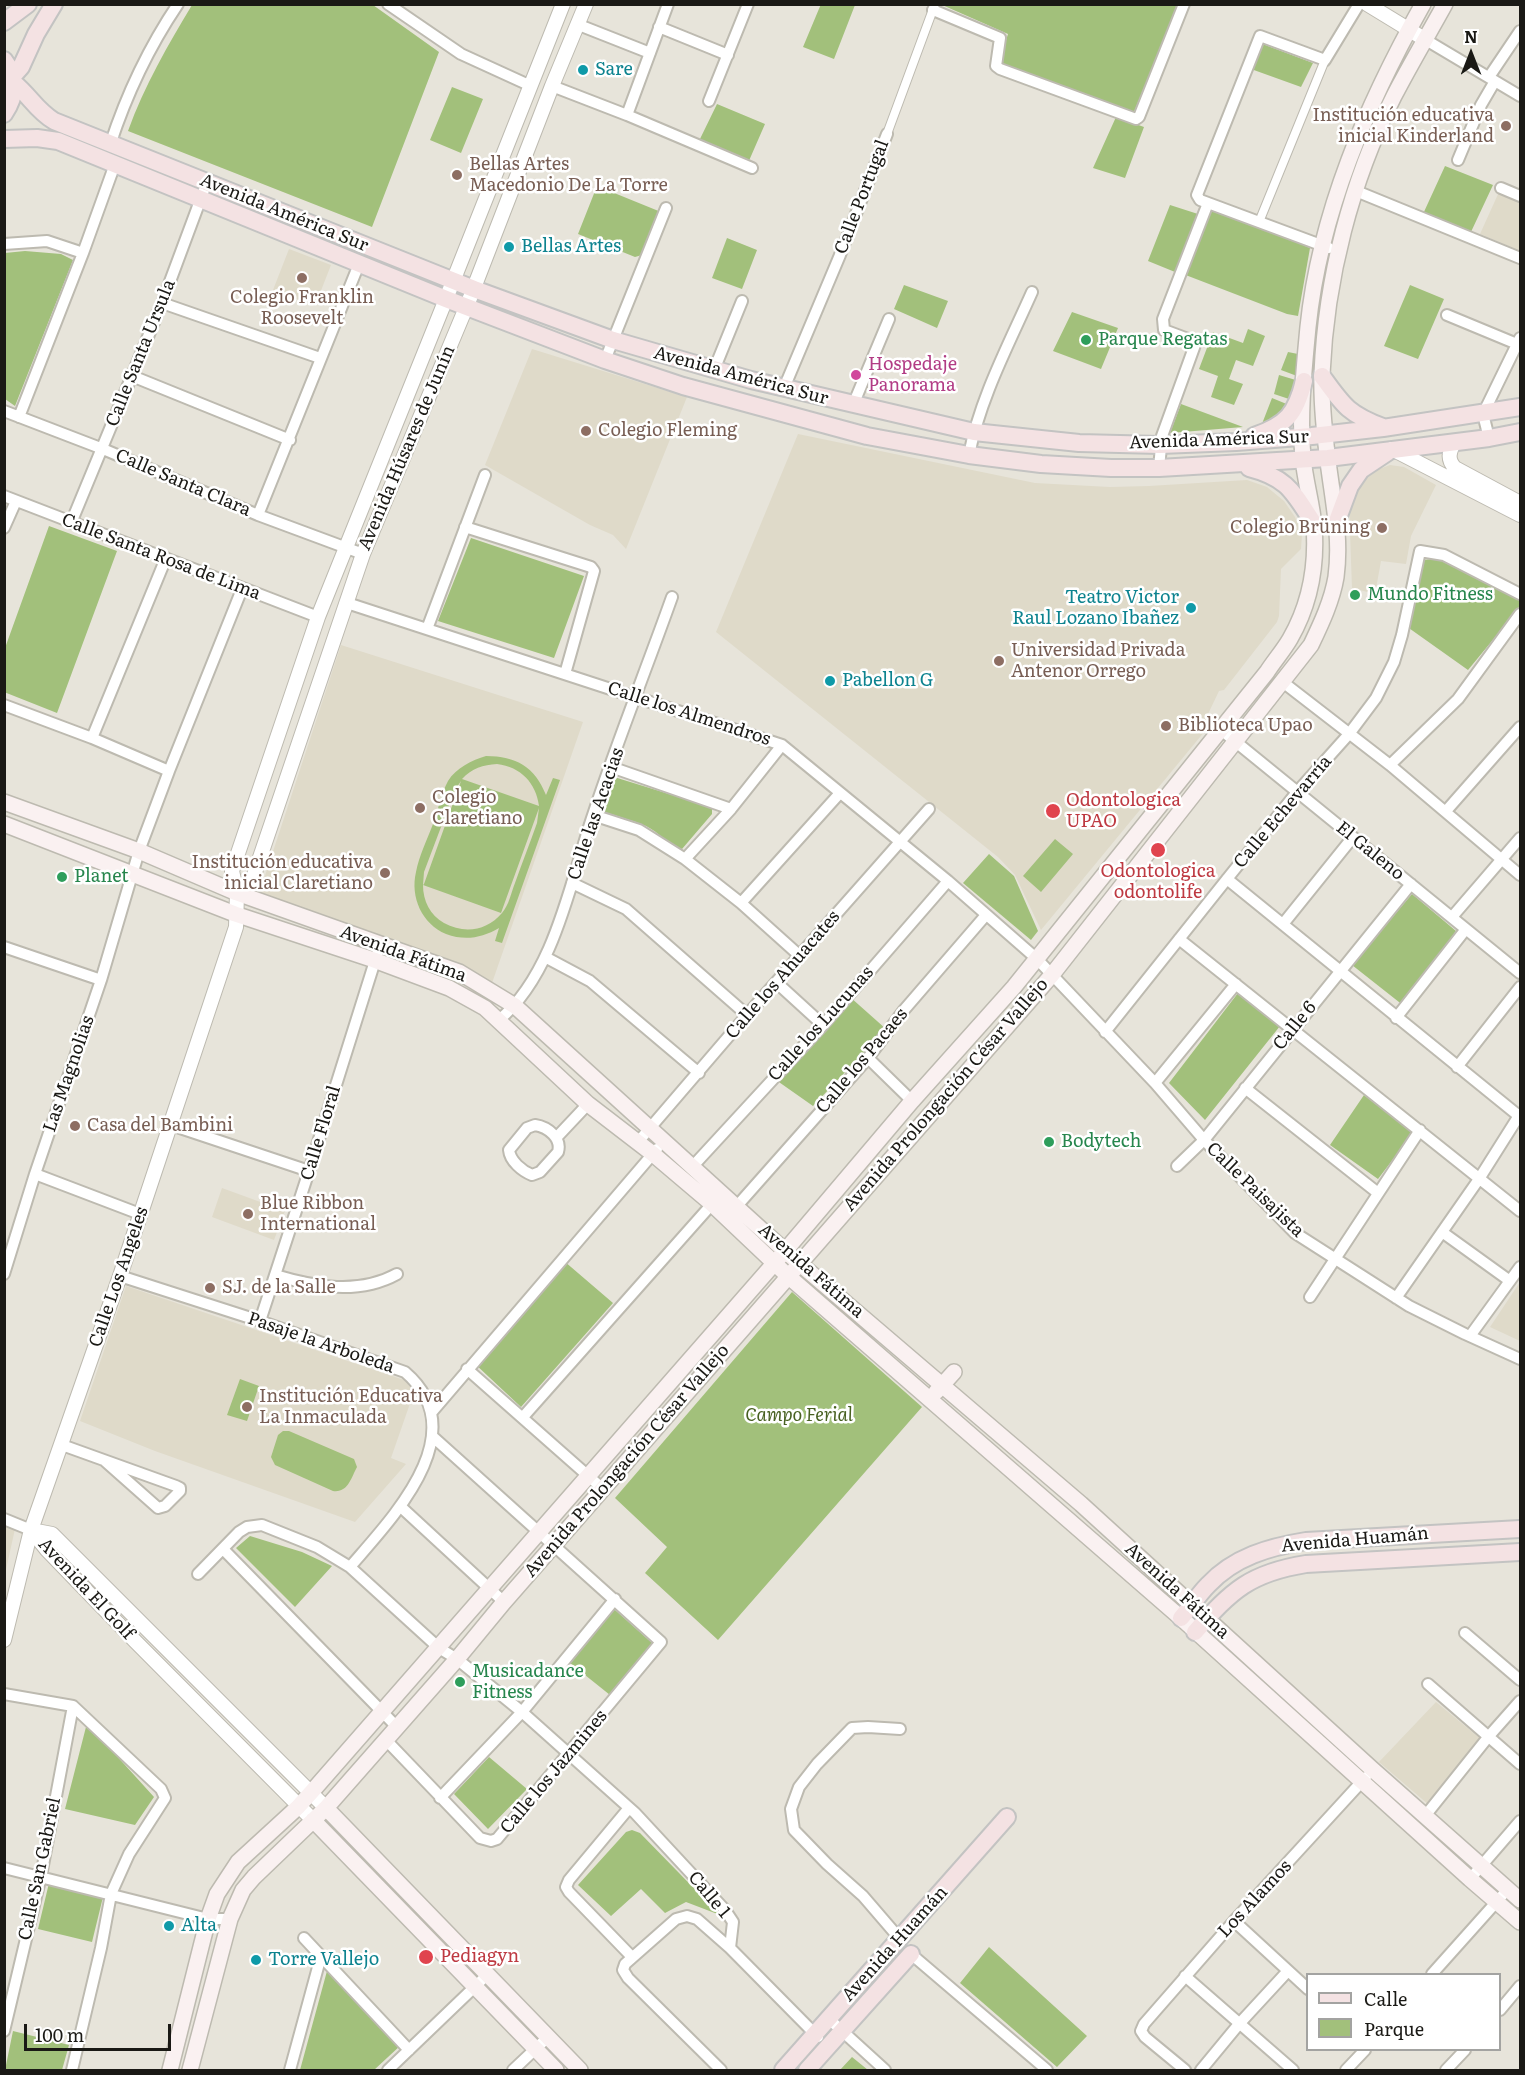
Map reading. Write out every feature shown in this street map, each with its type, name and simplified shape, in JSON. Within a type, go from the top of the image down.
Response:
[{"type":"main road","points":[[4,21],[28,4]]},
{"type":"main road","points":[[4,114],[13,97],[14,79],[54,4]]},
{"type":"main road","name":"Avenida Prolongación César Vallejo","points":[[170,2070],[208,1919],[217,1894],[238,1862],[311,1793],[538,1531],[589,1476],[912,1101],[1014,987],[1290,639],[1302,614],[1312,584],[1315,555],[1314,524],[1303,460],[1302,437],[1311,303],[1335,198],[1371,103],[1423,4]]},
{"type":"main road","name":"Avenida Prolongación César Vallejo","points":[[190,2070],[230,1918],[243,1890],[326,1808],[1051,976],[1311,645],[1325,614],[1335,579],[1337,521],[1325,435],[1322,376],[1335,262],[1356,191],[1374,142],[1394,96],[1445,4]]},
{"type":"main road","name":"Avenida América Sur","points":[[4,60],[14,79],[41,113],[54,122],[110,145],[474,289],[613,340],[714,370],[853,405],[974,432],[1079,443],[1160,445],[1325,435],[1521,407]]},
{"type":"main road","name":"Avenida América Sur","points":[[4,140],[38,138],[58,141],[200,201],[605,360],[683,386],[867,436],[969,455],[1041,464],[1159,468],[1328,458],[1521,432]]},
{"type":"main road","points":[[1322,376],[1345,407],[1365,421],[1383,428]]},
{"type":"main road","points":[[1236,442],[1269,431],[1294,411],[1300,400],[1304,381]]},
{"type":"main road","points":[[1230,465],[1268,473],[1276,477],[1293,492],[1314,524],[1337,521],[1350,486],[1361,470],[1392,449]]},
{"type":"main road","name":"Avenida Fátima","points":[[4,802],[139,851],[237,893],[459,972],[516,1006],[737,1206],[780,1256],[789,1276],[1181,1618],[1470,1879],[1521,1922]]},
{"type":"main road","name":"Avenida Fátima","points":[[4,824],[235,914],[374,960],[449,988],[485,1008],[588,1104],[780,1256],[799,1263],[1081,1504],[1208,1617],[1372,1769],[1521,1900]]},
{"type":"main road","points":[[1005,1029],[998,1015],[1015,994],[1014,987]]},
{"type":"main road","points":[[970,1036],[983,1038],[984,1052]]},
{"type":"main road","points":[[824,1205],[824,1212],[830,1219],[838,1219]]},
{"type":"main road","points":[[929,1399],[954,1372]]},
{"type":"main road","points":[[1068,1519],[1081,1504]]},
{"type":"main road","name":"Avenida Huamán","points":[[1181,1618],[1209,1584],[1231,1566],[1254,1553],[1278,1546],[1326,1540],[1521,1529]]},
{"type":"main road","name":"Avenida Huamán","points":[[1195,1632],[1222,1601],[1242,1586],[1264,1573],[1285,1567],[1521,1552]]},
{"type":"main road","points":[[1270,1699],[1282,1686]]},
{"type":"main road","name":"Avenida El Golf","points":[[326,1808],[580,2070]]},
{"type":"main road","name":"Avenida Huamán","points":[[783,2070],[1007,1818]]},
{"type":"main road","name":"Avenida El Golf","points":[[313,1820],[556,2070]]},
{"type":"main road","points":[[418,1929],[430,1917]]},
{"type":"main road","name":"Avenida Huamán","points":[[807,2070],[911,1954]]},
{"type":"street","points":[[110,145],[120,115],[160,32],[178,4]]},
{"type":"street","points":[[388,4],[461,54],[531,86]]},
{"type":"street","name":"Avenida Húsares de Junín","points":[[235,914],[237,893],[232,871],[318,617],[563,4]]},
{"type":"street","name":"Avenida Húsares de Junín","points":[[237,893],[253,878],[363,554],[474,289],[586,4]]},
{"type":"street","points":[[627,115],[668,4]]},
{"type":"street","points":[[709,101],[748,4]]},
{"type":"street","points":[[934,7],[1000,38],[995,60],[996,66],[1000,69],[1136,119],[1139,117],[1184,4]]},
{"type":"street","points":[[1259,222],[1325,60],[1359,4]]},
{"type":"street","points":[[1367,4],[1521,96]]},
{"type":"street","name":"Calle Portugal","points":[[784,388],[840,255],[934,7]]},
{"type":"street","points":[[579,25],[650,53]]},
{"type":"street","points":[[659,27],[728,55]]},
{"type":"street","points":[[1458,160],[1492,79],[1521,31]]},
{"type":"street","points":[[1325,60],[1260,36],[1197,198],[1339,252]]},
{"type":"street","points":[[552,86],[752,168]]},
{"type":"street","points":[[20,417],[115,164]]},
{"type":"street","name":"Calle Santa Ursula","points":[[71,523],[162,303],[207,182]]},
{"type":"street","points":[[1501,188],[1521,196]]},
{"type":"street","points":[[1356,191],[1521,258]]},
{"type":"street","points":[[1159,468],[1160,445],[1196,342],[1164,330],[1163,319],[1208,203]]},
{"type":"street","points":[[605,360],[666,208]]},
{"type":"street","points":[[4,244],[47,241],[83,254]]},
{"type":"street","points":[[258,515],[359,264]]},
{"type":"street","points":[[969,455],[974,432],[1032,292]]},
{"type":"street","points":[[714,370],[742,301]]},
{"type":"street","points":[[162,303],[320,358]]},
{"type":"street","points":[[1447,315],[1519,341],[1483,414],[1489,438]]},
{"type":"street","points":[[853,405],[889,319]]},
{"type":"street","points":[[132,376],[290,440]]},
{"type":"street","name":"Calle Santa Clara","points":[[4,411],[103,449],[258,515],[363,554]]},
{"type":"street","points":[[1454,442],[1449,454],[1450,462],[1455,468],[1521,503]]},
{"type":"street","points":[[1392,449],[1521,515]]},
{"type":"street","points":[[427,629],[485,475]]},
{"type":"street","name":"Calle Santa Rosa de Lima","points":[[4,496],[318,617]]},
{"type":"street","points":[[4,528],[16,501]]},
{"type":"street","points":[[465,527],[591,567],[594,571],[565,674]]},
{"type":"street","name":"Calle Echevarría","points":[[1105,1032],[1376,698],[1394,662],[1422,550],[1444,555],[1521,594]]},
{"type":"street","points":[[92,738],[166,558]]},
{"type":"street","name":"Las Magnolias","points":[[4,1274],[34,1174],[101,980],[139,851],[242,589]]},
{"type":"street","name":"Calle las Acacias","points":[[499,1020],[516,1006],[545,957],[572,883],[593,815],[672,597]]},
{"type":"street","name":"Calle los Almendros","points":[[347,603],[782,745],[948,881],[1037,959]]},
{"type":"street","points":[[1389,765],[1458,699],[1521,614]]},
{"type":"street","points":[[1284,682],[1389,765],[1521,875]]},
{"type":"street","points":[[4,705],[92,738],[169,771]]},
{"type":"street","points":[[288,707],[310,715]]},
{"type":"street","points":[[1446,812],[1521,727]]},
{"type":"street","name":"El Galeno","points":[[1220,729],[1521,973]]},
{"type":"street","points":[[685,859],[731,808],[782,745]]},
{"type":"street","points":[[611,767],[731,808]]},
{"type":"street","points":[[741,903],[840,793]]},
{"type":"street","name":"Calle los Ahuacates","points":[[638,1142],[929,809]]},
{"type":"street","points":[[593,815],[639,830],[685,859],[741,903],[800,956]]},
{"type":"street","points":[[1283,924],[1353,837]]},
{"type":"street","points":[[1452,917],[1521,838]]},
{"type":"street","points":[[1227,879],[1396,1018],[1520,1115],[1479,1179],[1396,1298]]},
{"type":"street","name":"Calle los Lucunas","points":[[693,1166],[823,1025],[948,881]]},
{"type":"street","points":[[572,883],[626,909],[747,1015]]},
{"type":"street","name":"Calle 6","points":[[1177,1166],[1204,1140],[1411,884]]},
{"type":"street","name":"Calle Los Angeles","points":[[4,1640],[32,1530],[171,1125],[236,927],[235,914]]},
{"type":"street","name":"Calle los Pacaes","points":[[737,1206],[868,1058],[904,1010],[986,915]]},
{"type":"street","points":[[1396,1018],[1466,929]]},
{"type":"street","points":[[1179,939],[1521,1211]]},
{"type":"street","name":"Calle Floral","points":[[260,1321],[380,945]]},
{"type":"street","points":[[4,947],[101,980]]},
{"type":"street","points":[[545,957],[590,981],[699,1073]]},
{"type":"street","name":"Calle Paisajista","points":[[1037,959],[1155,1083],[1204,1140],[1295,1233],[1396,1298],[1521,1359]]},
{"type":"street","points":[[777,983],[823,1025]]},
{"type":"street","points":[[1155,1083],[1236,984]]},
{"type":"street","points":[[1457,1067],[1521,987]]},
{"type":"street","points":[[868,1058],[912,1101]]},
{"type":"street","points":[[1245,1088],[1378,1193]]},
{"type":"street","points":[[556,1138],[588,1104]]},
{"type":"street","points":[[171,1125],[309,1171]]},
{"type":"street","points":[[531,1126],[542,1126],[556,1138],[559,1142],[558,1152],[536,1174],[525,1171],[509,1154],[512,1144],[531,1126]]},
{"type":"street","points":[[1310,1297],[1420,1130]]},
{"type":"street","points":[[430,1413],[664,1142]]},
{"type":"street","points":[[34,1174],[140,1214]]},
{"type":"street","points":[[523,1417],[712,1204]]},
{"type":"street","points":[[1442,1232],[1510,1281]]},
{"type":"street","points":[[1470,1336],[1521,1267]]},
{"type":"street","points":[[275,1275],[311,1285],[363,1286],[383,1281],[397,1274]]},
{"type":"street","name":"Pasaje la Arboleda","points":[[120,1276],[260,1321],[405,1372],[418,1383],[430,1413],[432,1436],[422,1471],[401,1507],[350,1567]]},
{"type":"street","points":[[467,1370],[603,1489]]},
{"type":"street","points":[[432,1436],[615,1599],[522,1712],[440,1798]]},
{"type":"street","points":[[62,1445],[176,1486],[180,1488],[180,1491],[165,1506],[158,1508],[105,1461]]},
{"type":"street","points":[[401,1507],[504,1602]]},
{"type":"street","points":[[4,1519],[32,1530]]},
{"type":"street","name":"Calle 1","points":[[198,1574],[239,1532],[247,1527],[262,1525],[317,1547],[350,1567],[439,1648],[457,1659],[522,1712],[629,1808],[725,1910],[733,1922],[730,1948]]},
{"type":"street","name":"Avenida El Golf","points":[[32,1530],[52,1534],[326,1808]]},
{"type":"street","name":"Avenida El Golf","points":[[32,1530],[47,1550],[135,1641],[313,1820]]},
{"type":"street","points":[[1326,1540],[1329,1563]]},
{"type":"street","points":[[223,1549],[397,1727]]},
{"type":"street","name":"Calle los Jazmines","points":[[386,1740],[480,1838],[491,1841],[497,1839],[661,1642],[615,1599]]},
{"type":"street","points":[[135,1641],[147,1628]]},
{"type":"street","points":[[1465,1633],[1521,1680]]},
{"type":"street","points":[[1428,1684],[1521,1764]]},
{"type":"street","points":[[4,1694],[73,1706],[161,1789],[165,1798],[129,1854],[111,1894],[101,1948],[72,2070]]},
{"type":"street","points":[[1425,1816],[1489,1736],[1521,1701]]},
{"type":"street","name":"Calle San Gabriel","points":[[4,2031],[40,1876],[73,1706]]},
{"type":"street","points":[[900,1729],[868,1726],[852,1728],[799,1787],[791,1809],[795,1830],[827,1864],[863,1896],[900,1939]]},
{"type":"street","name":"Los Alamos","points":[[1185,2070],[1145,2037],[1142,2031],[1144,2024],[1233,1921],[1372,1769]]},
{"type":"street","points":[[629,1808],[568,1880],[566,1887],[632,1957]]},
{"type":"street","points":[[1470,1879],[1521,1821]]},
{"type":"street","points":[[4,1868],[208,1919],[230,1918]]},
{"type":"street","points":[[1433,1973],[1508,1889]]},
{"type":"street","points":[[721,2070],[628,1978],[623,1970],[632,1957],[676,1919],[687,1916],[697,1919],[730,1948],[828,2047]]},
{"type":"street","points":[[1233,1921],[1306,1987]]},
{"type":"street","points":[[303,1938],[409,2050]]},
{"type":"street","points":[[911,1954],[1047,2070]]},
{"type":"street","points":[[290,2070],[321,1956]]},
{"type":"street","points":[[1201,2070],[1287,1972]]},
{"type":"street","points":[[388,2070],[487,1975]]},
{"type":"street","points":[[1185,1976],[1293,2070]]},
{"type":"street","points":[[1501,2009],[1521,1986]]},
{"type":"street","points":[[829,2019],[885,2070]]},
{"type":"street","points":[[513,2070],[548,2037]]},
{"type":"street","points":[[1346,2070],[1363,2051]]},
{"type":"street","points":[[1446,2070],[1463,2051]]},
{"type":"shaded area","points":[[1499,192],[1520,201],[1520,251],[1480,234]]},
{"type":"shaded area","name":"Colegio Franklin Roosevelt","points":[[289,249],[331,265],[315,306],[273,290]]},
{"type":"shaded area","name":"Colegio Fleming","points":[[532,349],[687,397],[626,549],[613,535],[590,525],[485,465]]},
{"type":"shaded area","name":"Universidad Privada Antenor Orrego","points":[[798,434],[1035,483],[1110,487],[1247,480],[1267,487],[1284,501],[1295,517],[1302,534],[1301,549],[1281,569],[1277,622],[1224,690],[1219,691],[1208,714],[1214,720],[1041,930],[1015,875],[998,857],[716,632]]},
{"type":"shaded area","name":"Colegio Brüning","points":[[1390,465],[1404,467],[1436,485],[1411,536],[1406,564],[1381,561],[1375,594],[1352,588],[1349,505],[1362,479]]},
{"type":"shaded area","name":"Colegio Claretiano","points":[[341,645],[583,722],[492,983],[259,894]]},
{"type":"shaded area","name":"Blue Ribbon International","points":[[222,1188],[285,1211],[274,1240],[212,1217]]},
{"type":"shaded area","points":[[1520,1282],[1520,1341],[1490,1327]]},
{"type":"shaded area","name":"Institución Educativa La Inmaculada","points":[[126,1286],[407,1381],[414,1392],[391,1458],[406,1464],[355,1522],[155,1451],[80,1421]]},
{"type":"shaded area","points":[[5,1525],[15,1529],[5,1574]]},
{"type":"shaded area","points":[[1436,1702],[1482,1740],[1429,1805],[1379,1762]]},
{"type":"green space","points":[[821,4],[855,5],[834,59],[803,47]]},
{"type":"green space","points":[[940,4],[1178,5],[1134,112],[998,65],[1008,34]]},
{"type":"green space","points":[[192,5],[373,5],[439,52],[372,227],[128,131],[149,82]]},
{"type":"green space","points":[[1260,43],[1313,63],[1301,87],[1251,69]]},
{"type":"green space","points":[[452,87],[483,99],[461,153],[430,140]]},
{"type":"green space","points":[[717,104],[765,124],[748,163],[699,141]]},
{"type":"green space","points":[[1116,117],[1144,127],[1125,178],[1093,168]]},
{"type":"green space","points":[[1445,166],[1493,185],[1470,234],[1423,214]]},
{"type":"green space","points":[[597,186],[661,212],[642,255],[635,257],[578,234]]},
{"type":"green space","points":[[1170,205],[1198,214],[1175,272],[1148,261]]},
{"type":"green space","points":[[1210,206],[1310,248],[1298,316],[1287,314],[1183,274]]},
{"type":"green space","points":[[727,238],[757,250],[742,289],[712,278]]},
{"type":"green space","points":[[25,251],[61,254],[73,260],[15,406],[5,399],[5,253]]},
{"type":"green space","points":[[904,285],[948,301],[937,328],[894,309]]},
{"type":"green space","points":[[1410,285],[1444,299],[1418,359],[1384,346]]},
{"type":"green space","name":"Parque Regatas","points":[[1072,312],[1118,328],[1101,369],[1053,351]]},
{"type":"green space","points":[[1248,329],[1265,336],[1253,366],[1236,360],[1229,379],[1243,384],[1234,405],[1211,397],[1218,376],[1199,369],[1213,332],[1243,343]]},
{"type":"green space","points":[[1288,352],[1298,354],[1297,376],[1281,370]]},
{"type":"green space","points":[[1279,375],[1299,381],[1292,400],[1274,394]]},
{"type":"green space","points":[[1272,398],[1289,405],[1282,415],[1260,429]]},
{"type":"green space","points":[[1181,404],[1243,427],[1170,433]]},
{"type":"green space","points":[[49,526],[117,551],[57,713],[4,692],[5,648]]},
{"type":"green space","points":[[471,538],[584,576],[554,658],[438,621]]},
{"type":"green space","points":[[1441,558],[1520,599],[1520,607],[1468,670],[1406,626],[1423,560]]},
{"type":"green space","points":[[486,756],[506,758],[523,765],[536,777],[546,795],[553,778],[560,780],[502,943],[495,941],[499,928],[480,936],[467,938],[446,934],[430,924],[424,917],[415,891],[419,860],[448,781],[460,768]],"holes":[[[497,764],[513,769],[526,777],[535,790],[539,806],[462,779],[478,768]],[[461,781],[423,885],[424,872],[455,790]],[[539,808],[537,823],[508,903],[502,913],[489,924],[475,929],[459,929],[444,923],[428,907],[423,885],[501,913]]]},
{"type":"green space","points":[[614,777],[708,806],[712,809],[712,814],[682,849],[678,848],[646,826],[601,811]]},
{"type":"green space","points":[[1055,839],[1073,854],[1041,892],[1023,876]]},
{"type":"green space","points":[[989,854],[1014,876],[1038,931],[1031,940],[963,883]]},
{"type":"green space","points":[[1412,894],[1456,931],[1404,1006],[1352,965]]},
{"type":"green space","points":[[1238,993],[1280,1026],[1205,1120],[1169,1083]]},
{"type":"green space","points":[[850,997],[886,1029],[813,1106],[776,1080]]},
{"type":"green space","points":[[1364,1095],[1413,1133],[1378,1179],[1330,1145]]},
{"type":"green space","points":[[564,1261],[613,1303],[521,1407],[474,1363]]},
{"type":"green space","name":"Campo Ferial","points":[[792,1292],[922,1407],[718,1640],[645,1573],[667,1547],[615,1498]]},
{"type":"green space","points":[[240,1379],[259,1386],[247,1421],[227,1415]]},
{"type":"green space","points":[[283,1431],[289,1431],[354,1459],[357,1467],[346,1487],[333,1491],[275,1465],[271,1457],[278,1435]]},
{"type":"green space","points":[[250,1536],[302,1552],[332,1566],[295,1607],[236,1548]]},
{"type":"green space","points":[[614,1609],[652,1643],[610,1695],[570,1663]]},
{"type":"green space","points":[[87,1723],[154,1797],[135,1825],[65,1809]]},
{"type":"green space","points":[[489,1757],[527,1789],[488,1829],[454,1794]]},
{"type":"green space","points":[[632,1830],[640,1833],[720,1915],[686,1902],[665,1913],[641,1889],[611,1916],[578,1885],[626,1832]]},
{"type":"green space","points":[[49,1883],[103,1897],[92,1942],[38,1929]]},
{"type":"green space","points":[[989,1947],[1087,2036],[1057,2067],[960,1983]]},
{"type":"green space","points":[[327,1971],[401,2045],[374,2070],[300,2070]]},
{"type":"green space","points":[[13,2031],[69,2045],[62,2070],[5,2070]]},
{"type":"green space","points":[[852,2057],[868,2070],[840,2070]]},
{"type":"place","name":"Sare","points":[[583,70]]},
{"type":"place","name":"Institución educativa inicial Kinderland","points":[[1506,126]]},
{"type":"place","name":"Bellas Artes Macedonio De La Torre","points":[[457,175]]},
{"type":"place","name":"Bellas Artes","points":[[509,247]]},
{"type":"place","name":"Colegio Franklin Roosevelt","points":[[302,278]]},
{"type":"place","name":"Parque Regatas","points":[[1086,340]]},
{"type":"place","name":"Hospedaje Panorama","points":[[856,375]]},
{"type":"place","name":"Colegio Fleming","points":[[586,431]]},
{"type":"place","name":"Colegio Brüning","points":[[1382,528]]},
{"type":"place","name":"Mundo Fitness","points":[[1355,595]]},
{"type":"place","name":"Teatro Victor Raul Lozano Ibañez","points":[[1191,608]]},
{"type":"place","name":"Universidad Privada Antenor Orrego","points":[[999,661]]},
{"type":"place","name":"Pabellon G","points":[[830,681]]},
{"type":"place","name":"Biblioteca Upao","points":[[1166,726]]},
{"type":"place","name":"Colegio Claretiano","points":[[420,808]]},
{"type":"place","name":"Odontologica UPAO","points":[[1053,811]]},
{"type":"place","name":"Odontologica odontolife","points":[[1158,850]]},
{"type":"place","name":"Institución educativa inicial Claretiano","points":[[385,873]]},
{"type":"place","name":"Planet","points":[[62,877]]},
{"type":"place","name":"Casa del Bambini","points":[[75,1126]]},
{"type":"place","name":"Bodytech","points":[[1049,1142]]},
{"type":"place","name":"Blue Ribbon International","points":[[248,1214]]},
{"type":"place","name":"SJ. de la Salle","points":[[210,1288]]},
{"type":"place","name":"Institución Educativa La Inmaculada","points":[[247,1407]]},
{"type":"place","name":"Musicadance Fitness","points":[[460,1682]]},
{"type":"place","name":"Alta","points":[[169,1926]]},
{"type":"place","name":"Pediagyn","points":[[426,1957]]},
{"type":"place","name":"Torre Vallejo","points":[[256,1960]]}]
